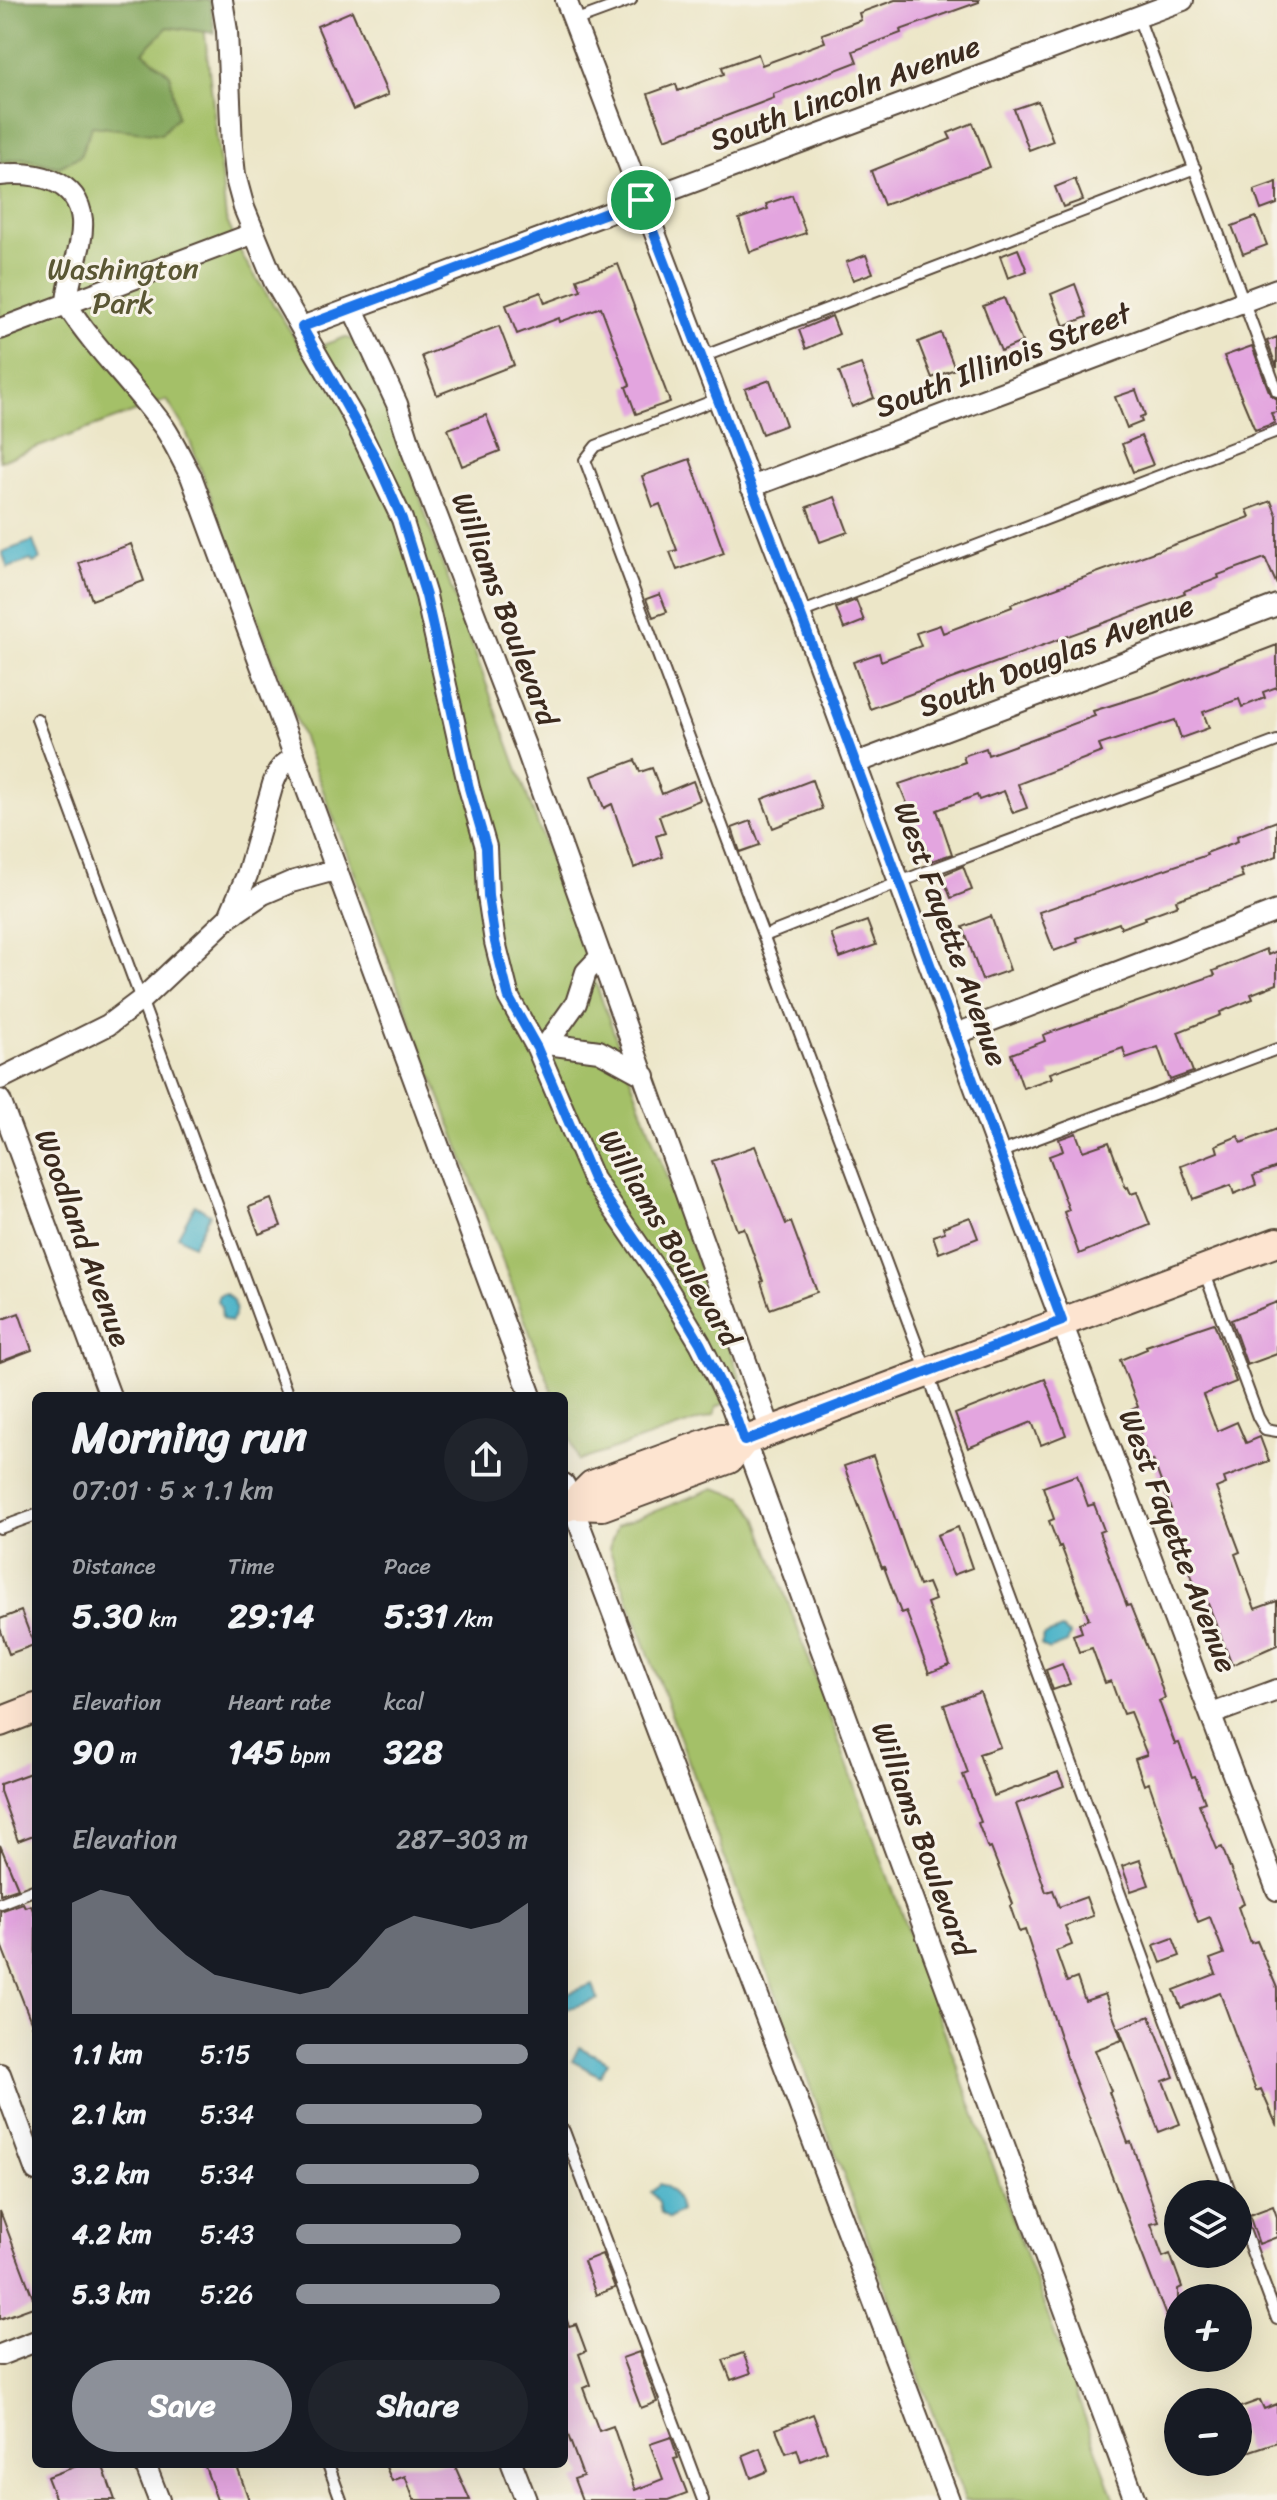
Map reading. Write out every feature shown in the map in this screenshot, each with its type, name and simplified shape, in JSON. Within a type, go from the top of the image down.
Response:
[{"type":"main road","points":[[568,1499],[602,1506],[729,1459],[744,1441],[1277,1242]]},
{"type":"main road","points":[[0,1722],[32,1710]]},
{"type":"street","name":"Williams Boulevard","points":[[222,0],[227,31],[235,175],[252,234],[274,281],[375,457],[402,519],[429,611],[469,788],[486,847],[488,896],[495,942],[509,998],[542,1046],[593,1179],[661,1278],[700,1343],[732,1407],[1135,2500]]},
{"type":"street","name":"West Fayette Avenue","points":[[566,0],[800,613],[1277,1890]]},
{"type":"street","name":"South Lincoln Avenue","points":[[302,327],[1183,0]]},
{"type":"street","points":[[0,175],[44,175],[59,183],[79,208],[82,221],[67,288],[67,305],[85,334],[165,429],[191,476],[530,1392]]},
{"type":"street","points":[[0,329],[252,234]]},
{"type":"street","name":"South Illinois Street","points":[[751,487],[1277,289]]},
{"type":"street","name":"Williams Boulevard","points":[[353,309],[397,404],[645,1076],[771,1431]]},
{"type":"street","name":"South Douglas Avenue","points":[[856,763],[1277,605]]},
{"type":"street","points":[[229,917],[247,875],[273,784],[279,770],[294,759]]},
{"type":"street","points":[[0,1079],[108,1025],[141,1000],[229,917],[263,894],[291,882],[335,870]]},
{"type":"street","points":[[956,1034],[1277,911]]},
{"type":"street","points":[[542,1046],[576,1003],[586,972],[601,956]]},
{"type":"street","points":[[542,1046],[599,1051],[645,1076]]},
{"type":"street","name":"Woodland Avenue","points":[[0,1100],[109,1392]]},
{"type":"street","points":[[568,1502],[949,2500]]},
{"type":"street","points":[[1212,1714],[1277,1690]]},
{"type":"street","points":[[0,2074],[32,2160]]},
{"type":"street","points":[[0,2355],[32,2343]]},
{"type":"street","points":[[147,2468],[159,2500]]},
{"type":"street","points":[[514,2468],[526,2500]]},
{"type":"lane","points":[[574,21],[631,0]]},
{"type":"lane","points":[[1138,17],[1277,391]]},
{"type":"lane","points":[[702,357],[1195,168]]},
{"type":"lane","points":[[718,399],[596,446],[585,460],[1226,2180]]},
{"type":"lane","points":[[800,613],[1277,431]]},
{"type":"lane","points":[[37,719],[287,1392]]},
{"type":"lane","points":[[764,936],[900,881],[1277,741]]},
{"type":"lane","points":[[1001,1152],[1277,1049]]},
{"type":"lane","points":[[1204,1270],[1258,1417],[1265,1429],[1277,1431]]},
{"type":"lane","points":[[0,1528],[32,1516]]},
{"type":"lane","points":[[0,1903],[32,1891]]},
{"type":"lane","points":[[568,2142],[703,2500]]},
{"type":"lane","points":[[1252,2252],[1277,2319]]},
{"type":"lane","points":[[329,2468],[341,2500]]},
{"type":"green space","name":"Washington Park","points":[[0,0],[202,8],[226,219],[244,259],[304,352],[345,337],[356,341],[408,460],[437,549],[746,1394],[716,1407],[714,1415],[579,1461],[568,1432],[568,1392],[552,1392],[186,431],[167,400],[0,461]]},
{"type":"green space","points":[[0,0],[210,0],[215,33],[168,27],[143,52],[170,74],[177,117],[161,134],[92,126],[80,156],[59,167],[23,158],[0,162]]},
{"type":"green space","points":[[714,1488],[743,1497],[757,1517],[1115,2500],[965,2500],[609,1548],[617,1526]]},
{"type":"water","points":[[33,541],[40,560],[8,568],[2,552]]},
{"type":"water","points":[[195,1205],[210,1214],[193,1245],[178,1236]]},
{"type":"water","points":[[225,1293],[235,1306],[230,1322],[222,1318],[217,1300],[219,1295]]},
{"type":"water","points":[[1062,1629],[1070,1635],[1067,1643],[1049,1650],[1041,1645],[1044,1636]]},
{"type":"water","points":[[593,1984],[598,1999],[568,2009],[568,1993]]},
{"type":"water","points":[[579,2047],[608,2062],[600,2076],[572,2061]]},
{"type":"water","points":[[659,2184],[671,2190],[679,2206],[680,2211],[669,2219],[661,2213],[659,2202],[651,2192]]},
{"type":"building","points":[[895,0],[979,2],[900,30],[901,33],[853,51],[857,62],[773,94],[774,98],[665,139],[648,94],[676,84],[678,91],[724,74],[722,67],[758,54],[762,65],[825,42],[822,34],[861,20],[859,13]]},
{"type":"building","points":[[352,11],[388,95],[353,110],[317,26]]},
{"type":"building","points":[[1038,101],[1053,141],[1029,150],[1014,109]]},
{"type":"building","points":[[973,123],[990,167],[884,205],[871,171],[951,139],[948,133]]},
{"type":"building","points":[[1075,179],[1083,200],[1063,207],[1055,187]]},
{"type":"building","points":[[1277,182],[1277,204],[1261,210],[1254,190]]},
{"type":"building","points":[[792,195],[806,233],[750,252],[739,219],[768,209],[766,204]]},
{"type":"building","points":[[1256,217],[1267,245],[1243,254],[1232,226]]},
{"type":"building","points":[[1018,249],[1027,271],[1008,278],[1000,256]]},
{"type":"building","points":[[866,255],[873,273],[853,280],[846,262]]},
{"type":"building","points":[[618,264],[670,402],[636,414],[626,387],[630,385],[601,307],[517,334],[506,305],[541,292],[545,303],[581,290],[577,279]]},
{"type":"building","points":[[1075,284],[1087,317],[1064,326],[1051,294]]},
{"type":"building","points":[[1004,298],[1022,342],[1001,351],[983,306]]},
{"type":"building","points":[[832,316],[839,334],[806,349],[799,330]]},
{"type":"building","points":[[499,326],[514,365],[437,395],[422,356]]},
{"type":"building","points":[[941,333],[955,369],[932,378],[918,342]]},
{"type":"building","points":[[1277,337],[1277,368],[1267,341]]},
{"type":"building","points":[[1252,346],[1270,394],[1277,399],[1277,412],[1271,413],[1275,423],[1255,430],[1224,356]]},
{"type":"building","points":[[861,364],[874,398],[852,407],[839,372]]},
{"type":"building","points":[[770,380],[786,425],[762,434],[745,389]]},
{"type":"building","points":[[1136,390],[1145,415],[1140,417],[1142,422],[1127,428],[1115,397]]},
{"type":"building","points":[[486,415],[500,451],[462,466],[448,429]]},
{"type":"building","points":[[1141,436],[1153,465],[1133,472],[1122,444]]},
{"type":"building","points":[[690,459],[724,553],[677,570],[670,552],[677,550],[660,504],[653,507],[642,476]]},
{"type":"building","points":[[835,497],[848,532],[820,542],[807,507]]},
{"type":"building","points":[[1271,501],[1277,516],[1277,585],[1265,558],[1218,575],[1219,578],[1185,593],[870,709],[853,662],[879,653],[881,661],[921,646],[916,633],[940,625],[943,633],[1012,607],[1011,604],[1250,517],[1247,510]]},
{"type":"building","points":[[131,544],[144,581],[92,600],[79,563]]},
{"type":"building","points":[[660,594],[667,612],[653,617],[646,599]]},
{"type":"building","points":[[856,600],[864,621],[844,629],[836,608]]},
{"type":"building","points":[[1277,645],[1277,687],[1263,692],[1265,698],[1242,707],[1239,699],[1203,712],[1209,728],[1181,738],[1175,720],[1099,745],[1102,752],[1018,784],[1027,808],[1013,813],[1004,791],[979,800],[977,795],[937,810],[952,854],[931,861],[899,784],[965,762],[963,756],[986,748],[988,755],[1095,716],[1093,711],[1154,692]]},
{"type":"building","points":[[635,760],[640,772],[652,768],[662,794],[693,781],[700,800],[659,816],[665,833],[656,836],[663,857],[634,868],[612,804],[604,808],[592,776]]},
{"type":"building","points":[[812,780],[822,809],[773,828],[762,799]]},
{"type":"building","points":[[751,821],[760,845],[740,852],[732,828]]},
{"type":"building","points":[[1277,821],[1277,856],[1240,870],[1243,877],[1176,900],[1178,905],[1146,919],[1121,928],[1119,923],[1077,938],[1078,942],[1054,951],[1039,912],[1207,855],[1238,841],[1237,836]]},
{"type":"building","points":[[963,866],[972,890],[951,898],[942,875]]},
{"type":"building","points":[[991,916],[1010,970],[982,980],[963,927]]},
{"type":"building","points":[[867,921],[876,945],[840,958],[831,934]]},
{"type":"building","points":[[1266,949],[1268,955],[1277,951],[1277,984],[1251,994],[1253,999],[1220,1012],[1221,1015],[1178,1032],[1193,1072],[1170,1080],[1158,1047],[1126,1058],[1123,1048],[1050,1073],[1052,1078],[1023,1088],[1011,1054],[1045,1041],[1043,1035],[1215,975],[1213,971]]},
{"type":"building","points":[[1277,1129],[1277,1167],[1253,1176],[1256,1185],[1234,1194],[1231,1185],[1193,1199],[1181,1166],[1218,1152],[1216,1145],[1238,1136],[1241,1143]]},
{"type":"building","points":[[1076,1133],[1083,1151],[1109,1142],[1126,1188],[1131,1194],[1137,1192],[1150,1225],[1079,1254],[1064,1212],[1069,1210],[1049,1156],[1063,1151],[1059,1139]]},
{"type":"building","points":[[755,1146],[786,1224],[791,1222],[817,1292],[770,1309],[744,1228],[737,1230],[712,1161]]},
{"type":"building","points":[[271,1199],[281,1226],[259,1234],[249,1207]]},
{"type":"building","points":[[970,1217],[978,1238],[939,1253],[933,1236],[945,1232],[943,1227]]},
{"type":"building","points":[[1277,1302],[1277,1354],[1247,1365],[1231,1320]]},
{"type":"building","points":[[19,1313],[32,1350],[0,1362],[0,1320]]},
{"type":"building","points":[[1214,1323],[1236,1382],[1203,1395],[1217,1431],[1237,1422],[1246,1443],[1260,1437],[1269,1461],[1224,1478],[1226,1484],[1216,1488],[1240,1552],[1235,1554],[1255,1609],[1277,1601],[1277,1645],[1232,1665],[1207,1601],[1202,1603],[1176,1536],[1167,1511],[1171,1509],[1153,1460],[1149,1462],[1131,1410],[1138,1407],[1120,1360],[1147,1349],[1146,1346]]},
{"type":"building","points":[[1045,1379],[1066,1435],[1041,1445],[1032,1422],[968,1448],[955,1414]]},
{"type":"building","points":[[873,1456],[919,1586],[928,1583],[935,1600],[927,1603],[950,1665],[929,1673],[906,1611],[901,1613],[882,1568],[844,1466]]},
{"type":"building","points":[[1077,1475],[1088,1506],[1094,1504],[1104,1530],[1099,1532],[1127,1606],[1130,1605],[1154,1665],[1165,1698],[1159,1701],[1175,1744],[1179,1743],[1192,1777],[1195,1776],[1205,1802],[1199,1804],[1217,1849],[1222,1847],[1244,1904],[1238,1907],[1251,1943],[1257,1941],[1277,1988],[1277,2126],[1261,2089],[1256,2091],[1220,1993],[1181,2008],[1174,1990],[1216,1974],[1210,1959],[1224,1954],[1210,1917],[1198,1922],[1149,1783],[1144,1785],[1135,1759],[1147,1755],[1130,1712],[1123,1714],[1111,1681],[1105,1683],[1092,1648],[1079,1652],[1073,1635],[1082,1632],[1079,1623],[1089,1619],[1049,1521],[1054,1519],[1043,1487]]},
{"type":"building","points":[[958,1527],[972,1568],[953,1575],[937,1535]]},
{"type":"building","points":[[21,1611],[32,1646],[9,1654],[0,1619]]},
{"type":"building","points":[[1062,1664],[1070,1684],[1053,1690],[1046,1670]]},
{"type":"building","points":[[980,1692],[1000,1747],[979,1754],[994,1796],[1058,1772],[1064,1786],[1016,1804],[1046,1892],[1053,1890],[1059,1907],[1086,1897],[1093,1916],[1065,1926],[1072,1945],[1056,1951],[1067,1982],[1077,1978],[1085,2001],[1105,1994],[1122,2040],[1095,2050],[1159,2222],[1151,2224],[1164,2257],[1164,2268],[1175,2268],[1181,2284],[1164,2284],[1164,2311],[1072,2073],[1025,1930],[1019,1932],[1010,1906],[1013,1904],[978,1823],[981,1822],[963,1775],[968,1773],[944,1705]]},
{"type":"building","points":[[32,1772],[32,1836],[18,1841],[0,1784]]},
{"type":"building","points":[[0,1845],[18,1888],[0,1894]]},
{"type":"building","points":[[1140,1860],[1149,1885],[1131,1891],[1122,1866]]},
{"type":"building","points":[[23,1903],[25,1907],[31,1905],[32,1908],[32,2024],[0,1942],[0,1911]]},
{"type":"building","points":[[1173,1938],[1180,1956],[1161,1963],[1154,1945]]},
{"type":"building","points":[[1150,2016],[1174,2077],[1163,2081],[1180,2124],[1159,2132],[1119,2028]]},
{"type":"building","points":[[1273,2206],[1277,2217],[1277,2237],[1259,2244],[1252,2214]]},
{"type":"building","points":[[0,2211],[32,2295],[32,2307],[0,2319]]},
{"type":"building","points":[[602,2254],[615,2288],[596,2295],[584,2261]]},
{"type":"building","points":[[568,2323],[569,2326],[576,2324],[586,2351],[579,2354],[590,2385],[583,2388],[599,2431],[613,2426],[635,2490],[663,2479],[650,2444],[671,2437],[678,2458],[674,2459],[687,2493],[668,2500],[582,2500],[574,2479],[583,2476],[568,2435]]},
{"type":"building","points":[[639,2352],[657,2402],[641,2408],[622,2358]]},
{"type":"building","points":[[743,2353],[751,2373],[731,2380],[723,2360]]},
{"type":"building","points":[[1260,2400],[1264,2409],[1277,2404],[1277,2442],[1252,2450],[1252,2403]]},
{"type":"building","points":[[813,2414],[827,2451],[801,2461],[797,2449],[786,2453],[776,2429]]},
{"type":"building","points":[[760,2448],[768,2471],[751,2478],[743,2455]]},
{"type":"building","points":[[71,2468],[103,2468],[115,2500],[56,2500],[47,2477]]},
{"type":"building","points":[[205,2468],[237,2468],[249,2500],[217,2500]]},
{"type":"building","points":[[386,2468],[456,2468],[470,2500],[414,2500],[405,2476],[392,2481]]},
{"type":"route","points":[[641,200],[800,613],[1062,1321],[744,1441],[732,1407],[700,1343],[661,1278],[593,1179],[537,1048],[509,998],[495,942],[488,896],[486,847],[469,788],[426,596],[402,519],[375,457],[302,327],[641,200]]}]
